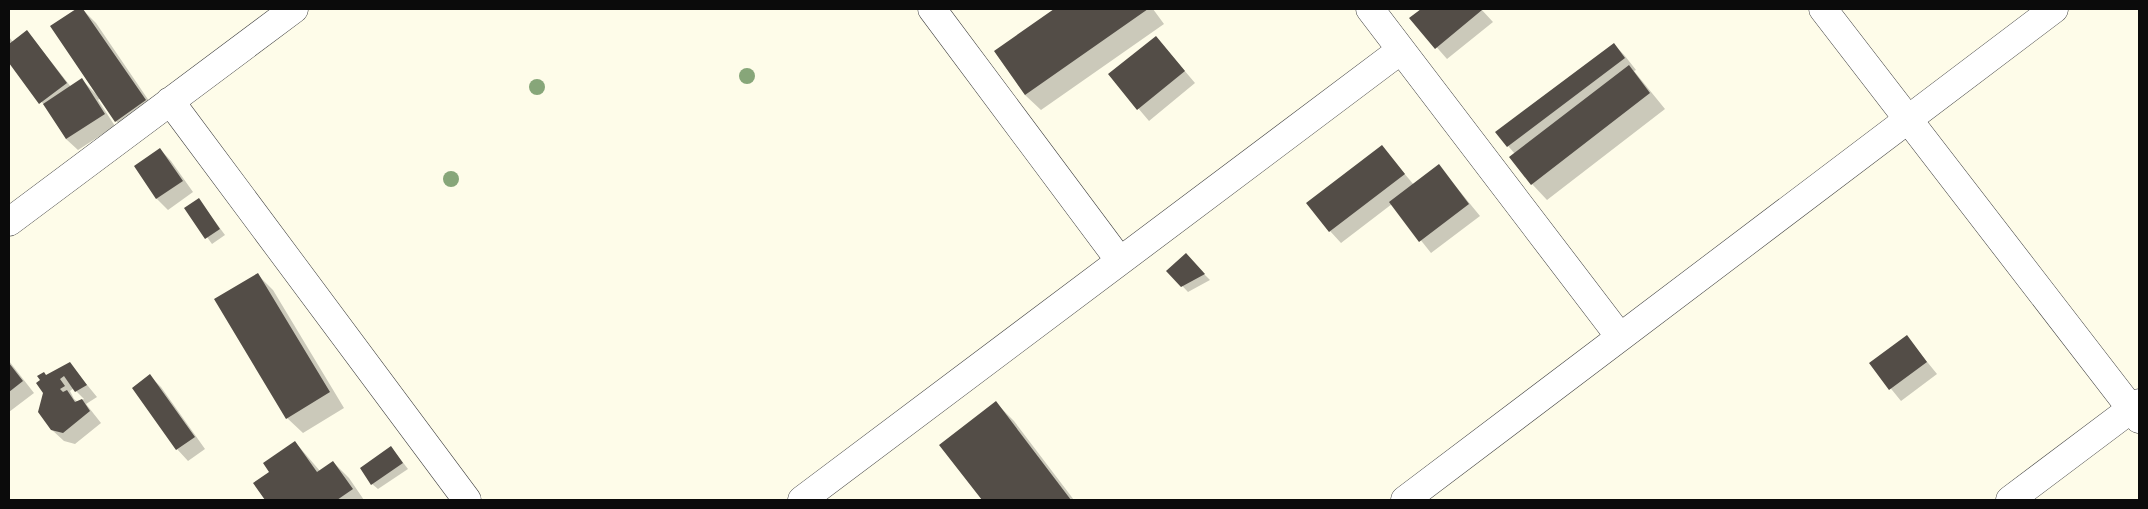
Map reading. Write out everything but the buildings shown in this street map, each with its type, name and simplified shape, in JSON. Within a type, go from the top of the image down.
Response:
[{"type":"street","points":[[9,222],[294,9]]},
{"type":"street","points":[[932,9],[1120,261]]},
{"type":"street","points":[[1370,9],[1620,337]]},
{"type":"street","points":[[1823,9],[2137,411],[2010,500]]},
{"type":"street","points":[[1405,500],[2054,9]]},
{"type":"street","points":[[802,500],[1401,50]]},
{"type":"street","points":[[170,101],[467,500]]}]
